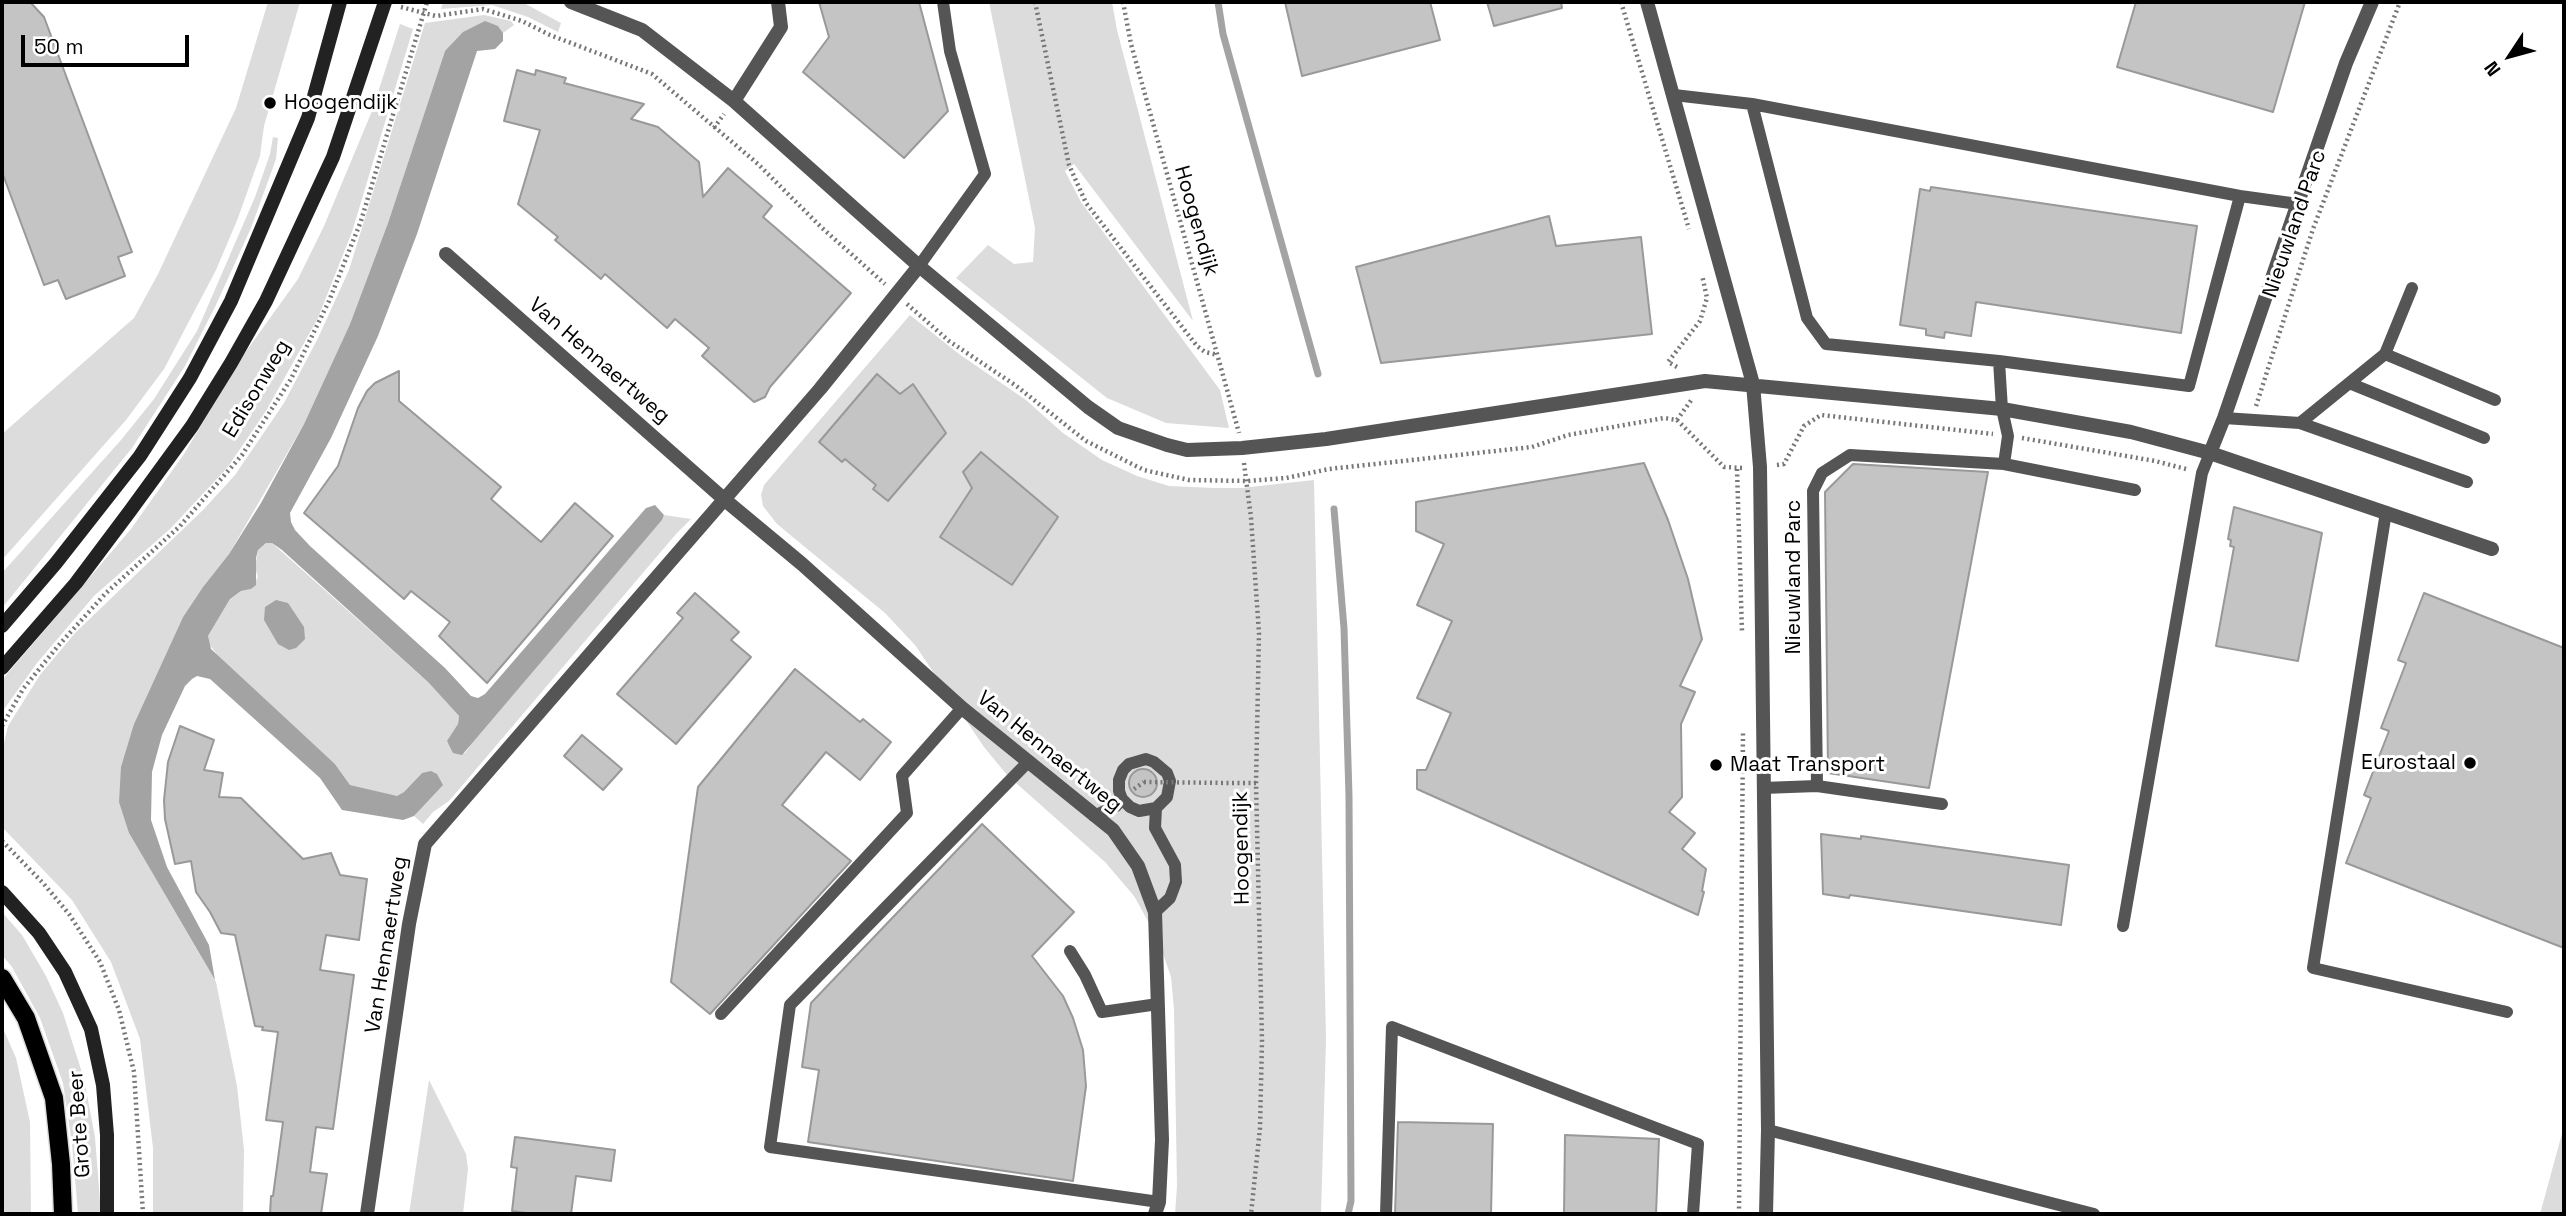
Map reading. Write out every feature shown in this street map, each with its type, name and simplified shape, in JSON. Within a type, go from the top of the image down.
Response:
[{"type":"main road","points":[[2,626],[56,563],[140,456],[190,378],[231,300],[308,118],[340,2]]},
{"type":"main road","name":"Edisonweg","points":[[2,668],[76,583],[123,521],[192,426],[231,363],[266,301],[333,157],[385,2]]},
{"type":"main road","name":"Grote Beer","points":[[2,892],[39,933],[65,972],[91,1029],[103,1086],[107,1135],[107,1214]]},
{"type":"main road","name":"Grote Beer","points":[[2,978],[26,1018],[54,1098],[63,1214]]},
{"type":"street","points":[[571,2],[642,30],[734,101],[919,266],[1088,407],[1118,428],[1187,450],[1242,448],[1326,439],[1705,381],[1753,384],[2003,409],[2131,432],[2210,453],[2492,549]]},
{"type":"street","points":[[734,101],[781,27],[778,2]]},
{"type":"street","name":"Nieuwland Parc","points":[[1647,2],[1753,384],[1760,467],[1768,1130],[1766,1214]]},
{"type":"street","name":"Nieuwland Parc","points":[[2210,453],[2346,63],[2372,2]]},
{"type":"street","name":"Van Hennaertweg","points":[[446,254],[725,500],[802,564],[962,708],[1113,830],[1138,866],[1156,912],[1162,1140],[1157,1208]]},
{"type":"street","name":"Van Hennaertweg","points":[[367,1214],[409,924],[425,844],[725,500],[874,324],[919,266]]},
{"type":"lane","points":[[919,266],[985,174],[950,51],[943,2]]},
{"type":"lane","points":[[1674,95],[1752,104],[2298,204]]},
{"type":"lane","points":[[1752,104],[1807,318],[1826,344],[1999,361],[2189,386],[2240,195]]},
{"type":"lane","points":[[2300,423],[2385,354],[2412,288]]},
{"type":"lane","points":[[2385,354],[2495,400]]},
{"type":"lane","points":[[1999,361],[2008,436],[2004,464]]},
{"type":"lane","points":[[2349,383],[2484,438]]},
{"type":"lane","points":[[2224,418],[2300,423],[2467,482]]},
{"type":"lane","points":[[2123,926],[2202,473],[2210,453]]},
{"type":"lane","name":"Nieuwland Parc","points":[[1816,786],[1813,491],[1822,473],[1850,455],[2004,464],[2135,490]]},
{"type":"lane","points":[[2386,512],[2313,968],[2507,1012]]},
{"type":"lane","points":[[721,1014],[908,813],[902,776],[962,708]]},
{"type":"lane","points":[[1146,759],[1161,766],[1170,781],[1167,797],[1156,808],[1139,811],[1122,799],[1119,780],[1129,764],[1146,759]]},
{"type":"lane","points":[[1029,761],[790,1005],[770,1147],[1157,1208]]},
{"type":"lane","points":[[1763,788],[1816,786],[1942,804]]},
{"type":"lane","points":[[1094,816],[1116,806],[1122,799]]},
{"type":"lane","points":[[1156,808],[1155,828],[1175,865],[1176,882],[1170,898],[1156,912]]},
{"type":"lane","points":[[1070,951],[1085,975],[1102,1012],[1158,1004]]},
{"type":"lane","points":[[1385,1214],[1392,1027],[1698,1144],[1693,1214]]},
{"type":"lane","points":[[1768,1130],[2094,1214]]},
{"type":"path","name":"Edisonweg","points":[[2,726],[23,690],[58,646],[106,593],[180,526],[242,455],[280,398],[329,301],[361,221],[427,2]]},
{"type":"path","points":[[1035,2],[1069,164],[1086,203],[1197,346],[1205,352],[1218,355]]},
{"type":"path","name":"Hoogendijk","points":[[1123,2],[1142,84],[1242,448]]},
{"type":"path","points":[[1621,2],[1691,236]]},
{"type":"path","name":"Nieuwland Parc","points":[[2251,421],[2313,229],[2400,2]]},
{"type":"path","points":[[422,13],[436,16],[483,9],[522,21],[561,40],[652,74],[758,164],[821,227],[949,341],[1016,385],[1086,441],[1144,470],[1189,480],[1247,481],[1286,478],[1329,469],[1532,447],[1568,435],[1664,418],[1677,420],[1724,467],[1737,469],[1784,464],[1804,426],[1821,415],[2008,436],[2155,461],[2202,473]]},
{"type":"path","points":[[1677,420],[1705,381],[1668,362],[1700,321],[1707,298],[1702,274]]},
{"type":"path","points":[[1737,469],[1742,638]]},
{"type":"path","name":"Hoogendijk","points":[[1247,481],[1259,633],[1256,783],[1262,1041],[1260,1128],[1251,1214]]},
{"type":"path","points":[[1739,1214],[1743,726]]},
{"type":"path","points":[[1144,782],[1256,783]]},
{"type":"shaded area","points":[[268,2],[300,2],[264,126],[260,156],[216,270],[164,369],[126,420],[2,560],[2,434],[134,318],[158,274],[236,108]]},
{"type":"shaded area","points":[[443,2],[522,2],[561,23],[558,32],[528,17],[492,5],[441,9]]},
{"type":"shaded area","points":[[989,2],[1112,2],[1193,321],[1074,164],[1065,171],[1081,202],[1220,390],[1229,428],[1166,423],[1107,398],[956,278],[988,245],[1014,264],[1033,262],[1035,228]]},
{"type":"shaded area","points":[[484,15],[511,21],[514,25],[503,33],[498,26],[445,51],[388,223],[350,324],[304,424],[229,554],[183,617],[134,724],[129,833],[216,982],[237,1086],[244,1150],[243,1214],[153,1214],[153,1148],[140,1039],[111,962],[72,900],[2,827],[2,752],[8,726],[40,675],[75,633],[203,510],[235,475],[284,403],[349,270],[425,23]]},
{"type":"shaded area","points":[[485,21],[498,26],[503,33],[503,41],[495,49],[477,51],[417,234],[378,336],[331,438],[290,513],[291,522],[310,546],[445,668],[471,696],[478,698],[485,694],[646,508],[655,505],[664,515],[462,755],[453,753],[447,741],[458,724],[459,716],[428,682],[282,550],[272,543],[266,543],[258,550],[256,585],[230,599],[208,636],[211,649],[335,764],[350,785],[397,796],[422,773],[431,771],[437,774],[443,785],[414,816],[403,820],[342,810],[320,778],[210,679],[197,676],[192,679],[185,686],[162,735],[152,772],[151,820],[167,867],[209,945],[215,980],[129,833],[119,802],[121,767],[134,724],[183,617],[229,554],[261,503],[304,424],[350,324],[388,223],[445,51],[463,32]]},
{"type":"shaded area","points":[[400,24],[413,29],[352,232],[318,318],[266,411],[227,468],[170,529],[94,596],[37,663],[2,712],[2,680],[131,529],[184,454],[242,357],[298,279],[324,226],[372,111]]},
{"type":"shaded area","points":[[273,137],[278,138],[276,159],[251,228],[185,366],[132,448],[2,608],[2,573],[121,440],[154,399],[197,331],[255,197]]},
{"type":"shaded area","points":[[910,315],[959,354],[1026,400],[1063,433],[1102,460],[1137,476],[1169,486],[1215,488],[1314,480],[1326,1040],[1321,1214],[1175,1214],[1177,1186],[1171,977],[1158,939],[1134,896],[1105,862],[1007,775],[984,747],[915,645],[885,613],[777,524],[763,506],[761,495],[764,485]]},
{"type":"shaded area","points":[[664,515],[691,519],[449,801],[433,812],[423,824],[414,816],[442,785],[422,773],[397,797],[350,785],[335,764],[223,662],[208,643],[208,636],[230,599],[241,591],[251,589],[258,577],[255,568],[258,550],[266,543],[272,543],[428,682],[459,716],[458,725],[447,742],[465,753]]},
{"type":"shaded area","points":[[276,600],[288,603],[304,627],[305,639],[296,648],[289,650],[278,644],[264,620],[265,607]]},
{"type":"shaded area","points":[[2,912],[22,935],[46,976],[63,1013],[84,1079],[95,1137],[101,1214],[78,1214],[63,1083],[40,1018],[12,967],[2,955]]},
{"type":"shaded area","points":[[2,1026],[16,1058],[30,1122],[31,1214],[2,1214]]},
{"type":"shaded area","points":[[429,1080],[466,1154],[468,1169],[463,1214],[409,1214]]},
{"type":"shaded area","points":[[2564,1126],[2564,1214],[2540,1214]]},
{"type":"building","points":[[2,2],[30,2],[44,17],[132,252],[118,257],[125,276],[66,299],[58,280],[44,285],[2,172]]},
{"type":"building","points":[[819,2],[919,2],[948,111],[904,158],[803,72],[829,37]]},
{"type":"building","points":[[1285,2],[1430,2],[1440,40],[1302,76]]},
{"type":"building","points":[[1487,2],[1561,2],[1562,8],[1494,26]]},
{"type":"building","points":[[2136,2],[2305,2],[2273,112],[2117,67]]},
{"type":"building","points":[[517,70],[535,75],[536,70],[566,78],[564,83],[644,104],[631,119],[658,127],[699,162],[703,197],[728,168],[772,206],[763,217],[851,293],[770,387],[765,397],[754,402],[702,356],[709,348],[675,319],[667,328],[605,274],[601,279],[555,240],[558,237],[518,204],[540,130],[504,121]]},
{"type":"building","points":[[1931,187],[2197,226],[2181,333],[1976,302],[1971,336],[1945,332],[1944,338],[1926,335],[1926,329],[1900,325],[1920,189],[1930,191]]},
{"type":"building","points":[[1549,216],[1556,246],[1641,237],[1652,334],[1381,363],[1356,267]]},
{"type":"building","points":[[399,371],[399,401],[501,487],[491,499],[541,542],[575,503],[613,536],[487,683],[439,636],[450,622],[411,591],[404,599],[304,513],[338,466],[358,408],[367,391],[375,383]]},
{"type":"building","points":[[877,374],[900,394],[913,384],[946,433],[888,501],[873,489],[876,485],[845,459],[842,462],[819,442]]},
{"type":"building","points":[[981,452],[1058,517],[1012,585],[940,537],[972,488],[963,472]]},
{"type":"building","points":[[1644,463],[1668,520],[1688,579],[1702,639],[1680,686],[1695,692],[1681,724],[1682,797],[1669,812],[1695,833],[1682,849],[1706,869],[1698,915],[1417,789],[1417,770],[1426,770],[1451,713],[1417,698],[1452,621],[1417,605],[1444,544],[1416,531],[1416,502]]},
{"type":"building","points":[[1853,464],[1988,472],[1929,788],[1828,773],[1825,492]]},
{"type":"building","points":[[2234,507],[2322,533],[2298,661],[2216,646],[2234,547],[2230,546],[2231,540],[2228,539]]},
{"type":"building","points":[[695,593],[739,632],[731,640],[751,657],[676,744],[617,694],[683,618],[677,613]]},
{"type":"building","name":"Eurostaal","points":[[2424,593],[2564,648],[2564,948],[2346,863],[2371,798],[2364,795],[2389,731],[2381,728],[2406,663],[2398,660]]},
{"type":"building","points":[[795,669],[860,722],[863,719],[891,742],[860,780],[826,752],[782,805],[851,861],[710,1014],[671,982],[698,787]]},
{"type":"building","points":[[180,726],[214,740],[204,770],[223,773],[219,797],[241,798],[303,859],[331,853],[340,875],[367,879],[359,940],[326,935],[320,970],[354,975],[333,1129],[316,1127],[310,1172],[327,1174],[321,1214],[270,1214],[283,1122],[266,1120],[278,1032],[262,1030],[263,1027],[255,1026],[235,935],[221,933],[196,892],[191,861],[175,864],[165,819],[164,800],[168,762]]},
{"type":"building","points":[[582,735],[622,769],[603,790],[564,756]]},
{"type":"building","points":[[1143,769],[1153,773],[1157,783],[1153,793],[1143,797],[1133,793],[1129,783],[1133,773]]},
{"type":"building","points":[[982,824],[1074,912],[1032,956],[1063,996],[1083,1050],[1086,1086],[1073,1181],[808,1142],[819,1070],[802,1067],[811,1003]]},
{"type":"building","points":[[1821,834],[1861,839],[1861,836],[2069,865],[2061,925],[1850,895],[1849,898],[1823,894]]},
{"type":"building","points":[[1398,1122],[1493,1124],[1491,1214],[1395,1214]]},
{"type":"building","points":[[1565,1135],[1659,1139],[1656,1214],[1564,1214]]},
{"type":"building","points":[[515,1137],[615,1150],[611,1181],[576,1176],[571,1214],[512,1211],[517,1168],[511,1167]]},
{"type":"waterway","points":[[1218,2],[1223,34],[1318,374]]},
{"type":"waterway","points":[[1334,509],[1344,628],[1349,796],[1351,1201],[1348,1214]]},
{"type":"place","name":"Hoogendijk","points":[[270,103]]},
{"type":"place","name":"Eurostaal","points":[[2470,763]]},
{"type":"place","name":"Maat Transport","points":[[1716,765]]}]
